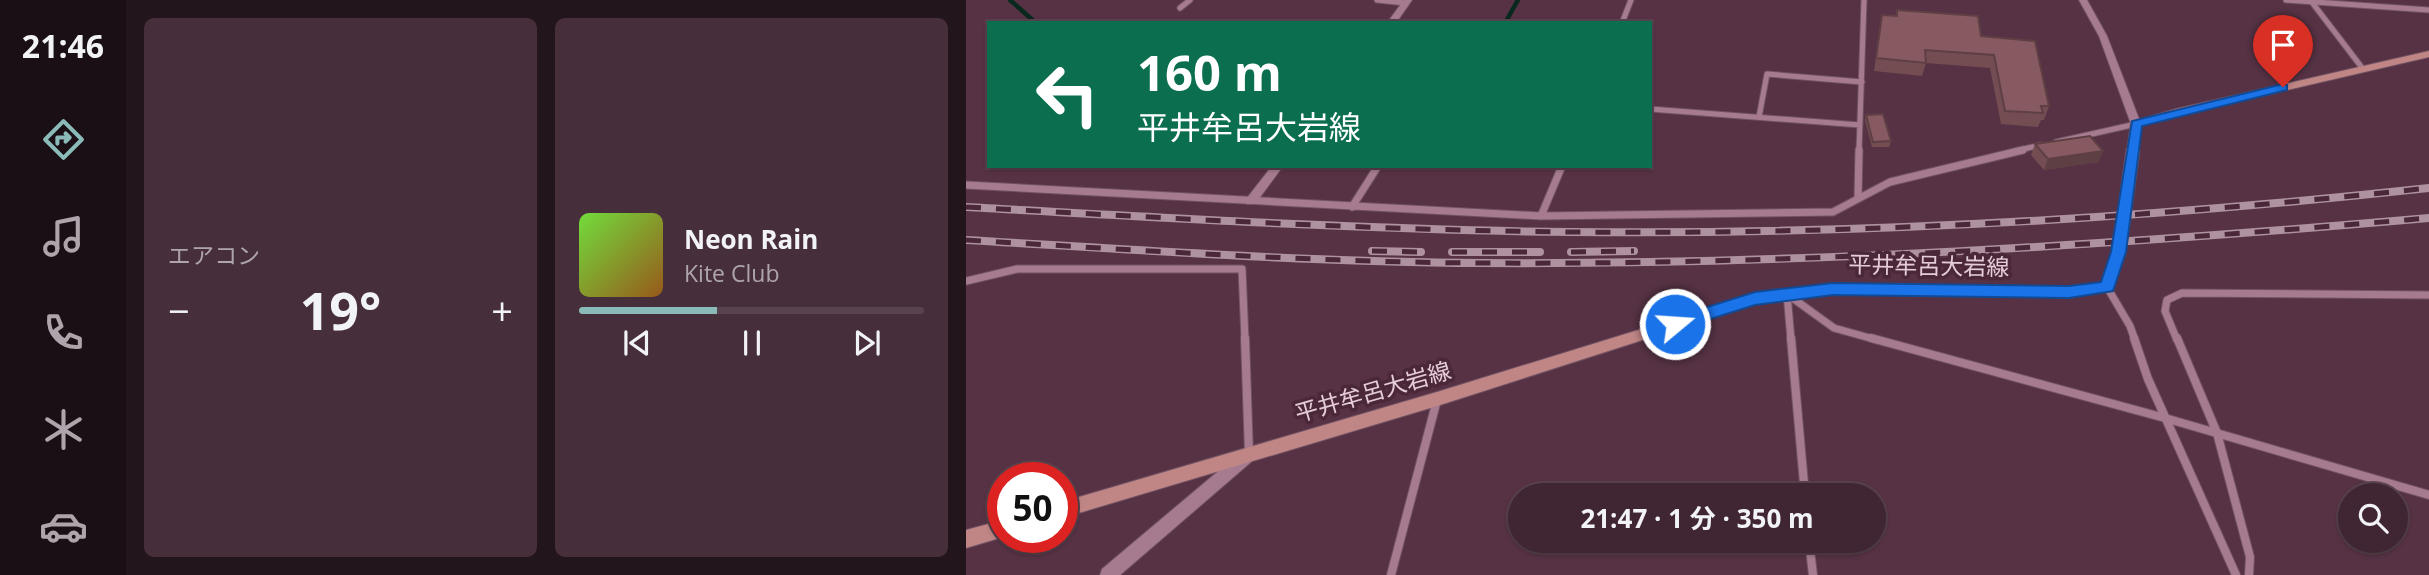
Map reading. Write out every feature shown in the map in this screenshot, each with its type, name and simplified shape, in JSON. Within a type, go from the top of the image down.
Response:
[{"type":"main road","points":[[2107,287],[2119,252],[2136,124],[2176,112],[2429,54]]},
{"type":"main road","name":"平井牟呂大岩線","points":[[1078,505],[1437,399],[1755,299],[1833,289],[2069,292],[2107,287]]},
{"type":"main road","points":[[966,539],[987,533]]},
{"type":"street","points":[[1180,8],[1190,0]]},
{"type":"street","points":[[1377,0],[1407,2]]},
{"type":"street","points":[[1623,21],[1631,0]]},
{"type":"street","points":[[1858,198],[1864,0]]},
{"type":"street","points":[[966,185],[1541,216],[1833,212],[1890,182],[2136,124],[2103,36],[2083,0]]},
{"type":"street","points":[[2286,0],[2429,10]]},
{"type":"street","points":[[2311,1],[2363,69]]},
{"type":"street","points":[[1393,21],[1407,2]]},
{"type":"street","points":[[1759,117],[1767,74],[1862,82]]},
{"type":"street","points":[[1652,109],[1860,125]]},
{"type":"street","points":[[1251,201],[1277,168]]},
{"type":"street","points":[[1352,206],[1377,168]]},
{"type":"street","points":[[1541,216],[1561,168]]},
{"type":"street","points":[[966,281],[1017,270],[1242,269],[1249,454],[1108,575]]},
{"type":"street","points":[[2107,287],[2130,326],[2148,379],[2236,575]]},
{"type":"street","points":[[2249,575],[2250,557],[2217,433],[2165,311],[2167,300],[2182,293],[2429,295]]},
{"type":"street","points":[[1787,294],[1833,328],[2165,418],[2429,495]]},
{"type":"street","points":[[1787,294],[1804,483]]},
{"type":"street","points":[[1391,575],[1437,399]]},
{"type":"street","points":[[1811,553],[1813,575]]},
{"type":"building","points":[[1897,10],[1978,16],[1981,36],[2035,41],[2049,106],[2041,106],[2043,113],[2005,111],[1994,55],[1925,50],[1926,63],[1876,58],[1882,15],[1897,16]]},
{"type":"building","points":[[1883,114],[1891,141],[1873,142],[1866,115]]},
{"type":"building","points":[[2090,136],[2103,151],[2048,159],[2035,144]]},
{"type":"waterway","points":[[1010,0],[1034,21]]},
{"type":"waterway","points":[[1506,21],[1518,0]]},
{"type":"railway","points":[[966,207],[1418,229],[1569,232],[1785,231],[2107,216],[2429,188]]},
{"type":"railway","points":[[966,240],[1352,260],[1600,263],[1837,257],[2074,245],[2429,218]]},
{"type":"railway","points":[[1372,251],[1421,252]]},
{"type":"railway","points":[[1571,252],[1634,251]]},
{"type":"railway","points":[[1452,252],[1540,252]]},
{"type":"route","points":[[1675,324],[1755,299],[1833,289],[2069,292],[2107,287],[2119,252],[2136,124],[2283,87]]}]
